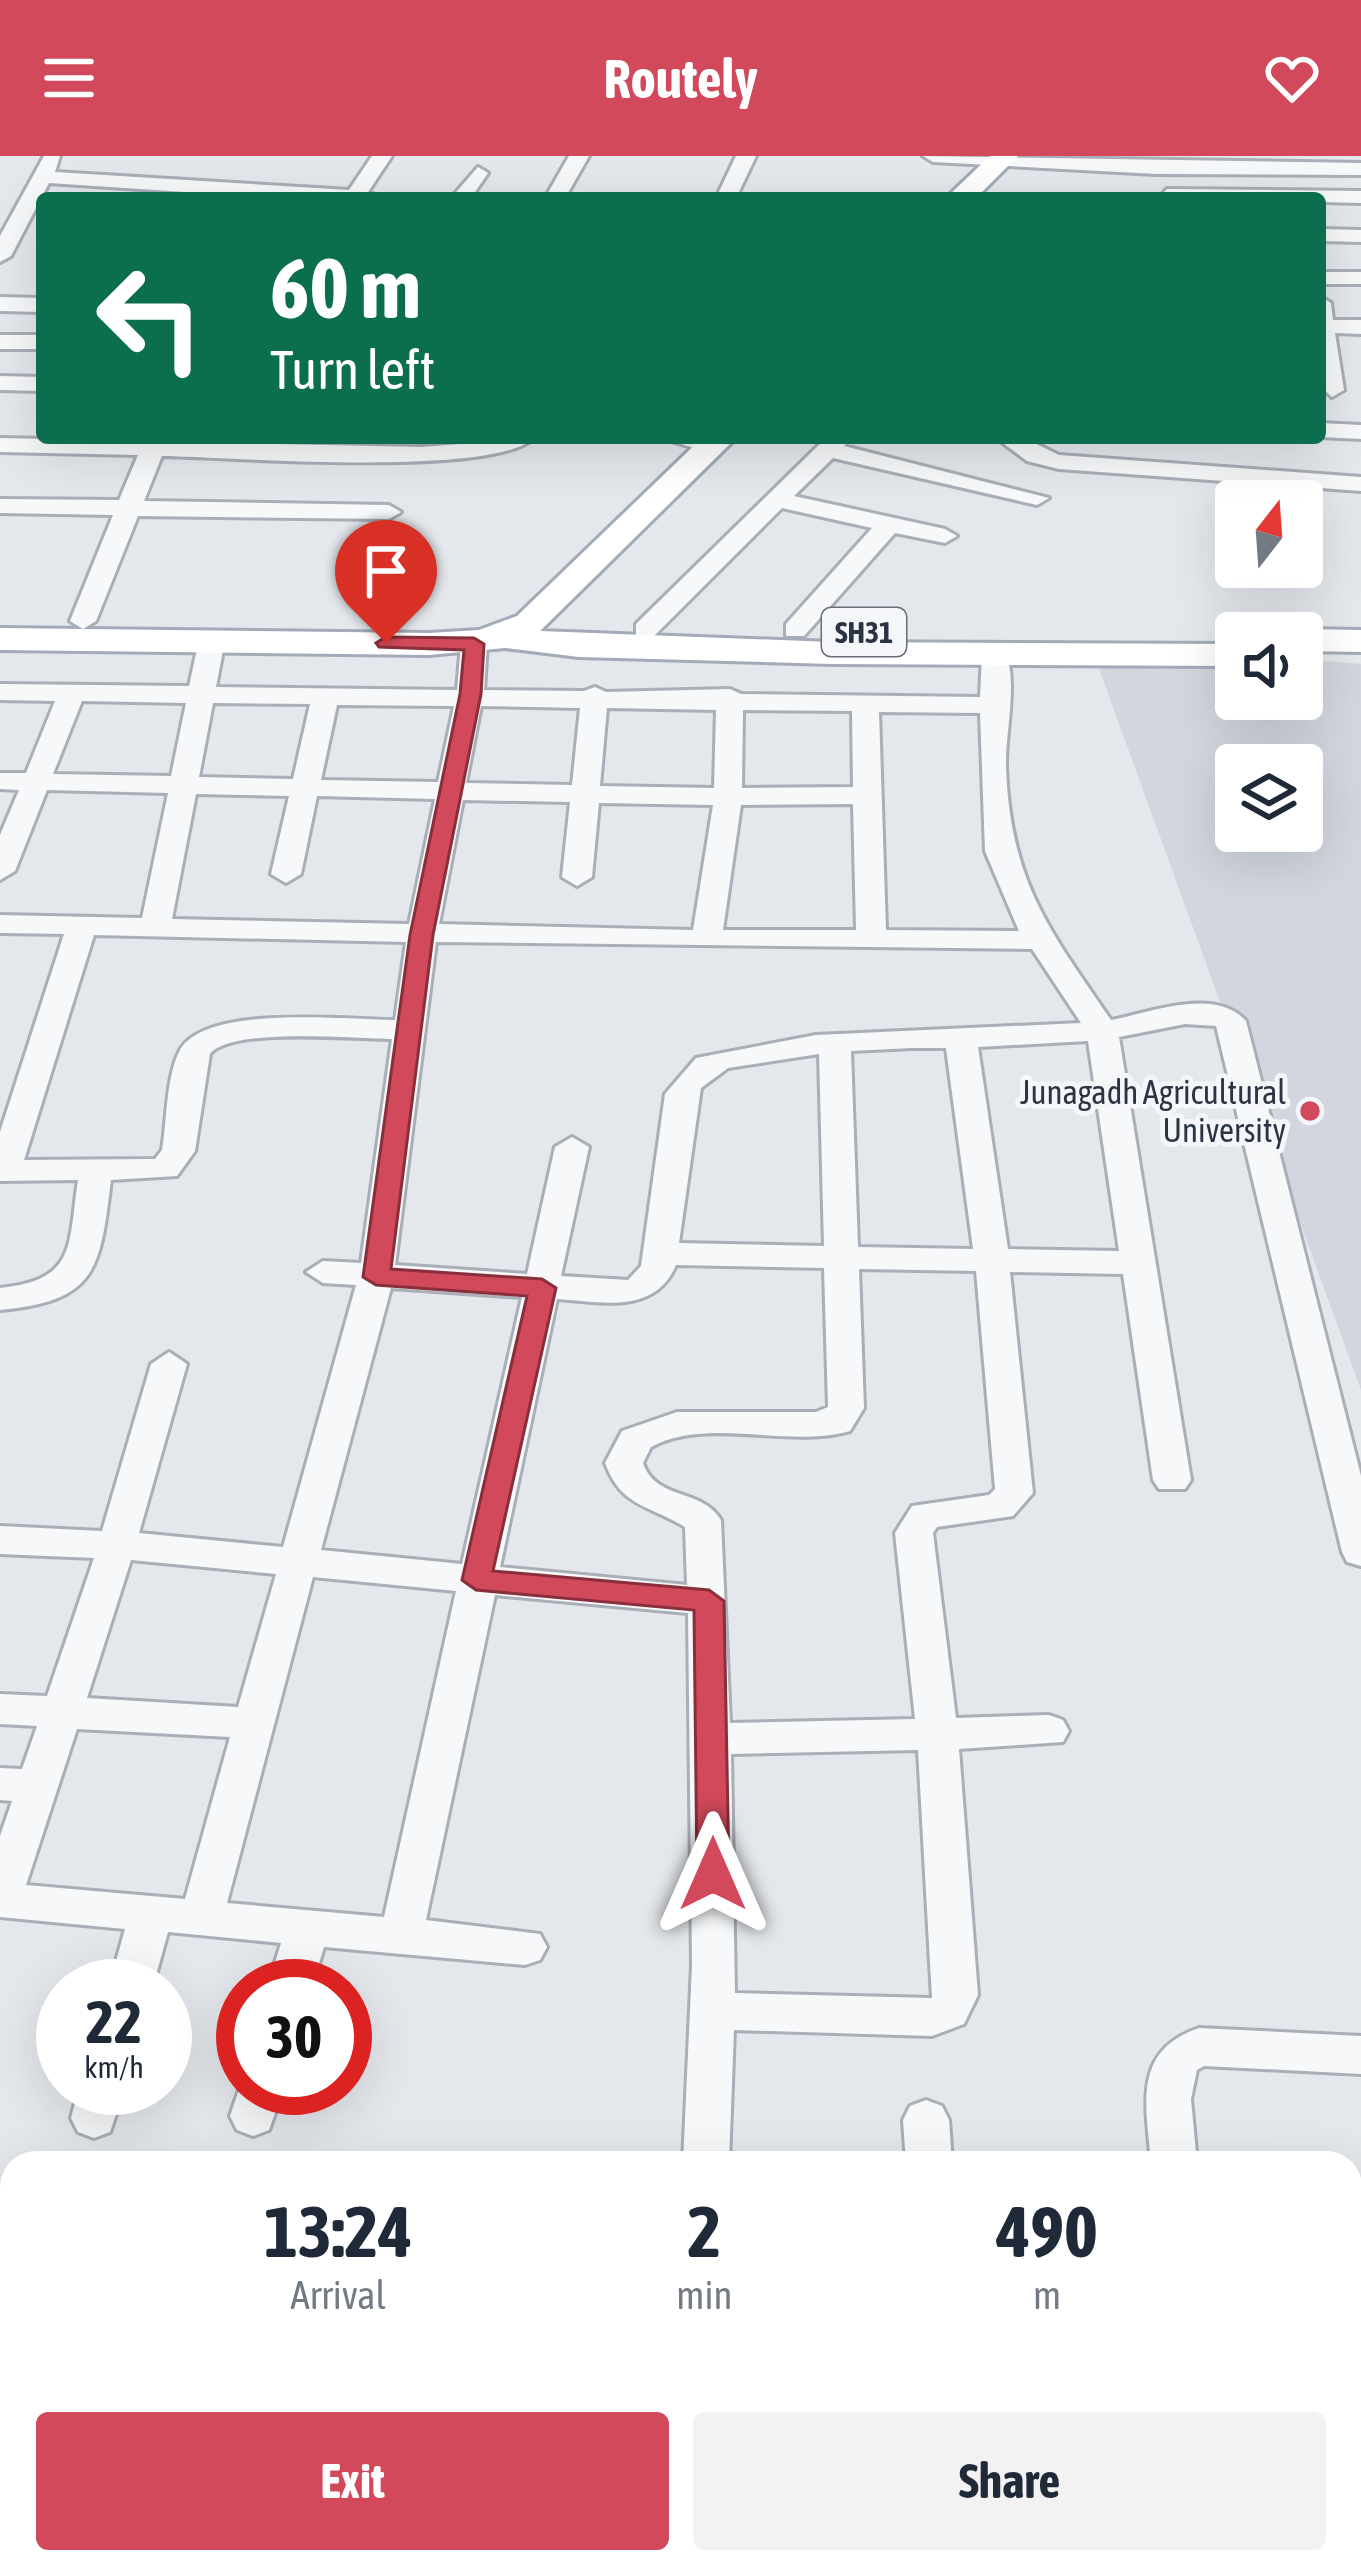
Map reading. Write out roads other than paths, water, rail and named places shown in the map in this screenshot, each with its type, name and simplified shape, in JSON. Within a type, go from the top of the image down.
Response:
[{"type":"main road","points":[[966,192],[1001,159]]},
{"type":"main road","points":[[0,639],[212,640],[492,628],[690,444]]},
{"type":"main road","points":[[0,621],[492,628],[617,647],[1215,656]]},
{"type":"main road","name":"SH31","points":[[492,628],[1215,640]]},
{"type":"main road","points":[[1323,640],[1361,641]]},
{"type":"main road","points":[[1323,656],[1361,656]]},
{"type":"street","points":[[0,256],[53,156]]},
{"type":"street","points":[[151,191],[179,156]]},
{"type":"street","points":[[357,192],[382,156]]},
{"type":"street","points":[[558,192],[579,156]]},
{"type":"street","points":[[729,192],[746,156]]},
{"type":"street","points":[[933,156],[1331,163],[1361,169]]},
{"type":"street","points":[[1161,162],[1166,192]]},
{"type":"street","points":[[465,192],[478,173]]},
{"type":"street","points":[[42,177],[185,192]]},
{"type":"street","points":[[1326,197],[1361,197]]},
{"type":"street","points":[[11,235],[36,236]]},
{"type":"street","points":[[1326,235],[1361,236]]},
{"type":"street","points":[[1326,278],[1361,278]]},
{"type":"street","points":[[0,304],[36,305]]},
{"type":"street","points":[[1326,319],[1361,327]]},
{"type":"street","points":[[0,342],[36,342]]},
{"type":"street","points":[[0,383],[36,384]]},
{"type":"street","points":[[1326,389],[1361,391]]},
{"type":"street","points":[[1326,430],[1361,432]]},
{"type":"street","points":[[0,445],[78,444]]},
{"type":"street","points":[[83,621],[155,444]]},
{"type":"street","points":[[179,444],[422,454],[506,444]]},
{"type":"street","points":[[645,630],[832,444]]},
{"type":"street","points":[[837,444],[1037,498]]},
{"type":"street","points":[[1017,444],[1035,456],[1059,462],[1361,484]]},
{"type":"street","points":[[777,500],[945,536]]},
{"type":"street","points":[[0,506],[388,512]]},
{"type":"street","points":[[795,630],[889,524]]},
{"type":"street","points":[[202,1914],[376,1277],[422,935],[447,789],[492,628]]},
{"type":"street","points":[[154,930],[212,640]]},
{"type":"street","points":[[995,654],[992,768],[1000,851],[1013,895],[1093,1017],[1141,1264],[1172,1480]]},
{"type":"street","points":[[0,692],[596,695],[995,704]]},
{"type":"street","points":[[0,871],[6,839],[73,693]]},
{"type":"street","points":[[261,932],[291,875],[326,694]]},
{"type":"street","points":[[577,878],[596,695]]},
{"type":"street","points":[[706,939],[728,797],[730,697]]},
{"type":"street","points":[[866,700],[871,939]]},
{"type":"street","points":[[0,781],[728,797],[866,795]]},
{"type":"street","points":[[0,924],[422,935],[1039,940]]},
{"type":"street","points":[[81,927],[2,1171],[151,1172],[176,1160],[194,1053],[222,1032],[412,1030]]},
{"type":"street","points":[[322,1272],[542,1288],[640,1288],[658,1269],[681,1094],[694,1073],[718,1061],[836,1044],[961,1038],[1093,1017],[1204,1013],[1230,1022],[1361,1552]]},
{"type":"street","points":[[712,2011],[932,2017],[948,2011],[956,1995],[938,1733],[914,1533],[925,1515],[1000,1507],[1014,1493],[992,1262],[961,1038]]},
{"type":"street","points":[[706,2151],[712,2011],[712,1739],[702,1520],[643,1497],[629,1484],[624,1463],[635,1440],[652,1430],[837,1422],[846,1408],[836,1044]]},
{"type":"street","points":[[402,1932],[572,1147]]},
{"type":"street","points":[[0,1298],[60,1292],[78,1274],[96,1171]]},
{"type":"street","points":[[661,1254],[1141,1264]]},
{"type":"street","points":[[169,1364],[63,1712],[19,1785],[0,1900],[202,1914],[525,1947]]},
{"type":"street","points":[[0,1540],[117,1545],[709,1601]]},
{"type":"street","points":[[0,1708],[255,1724]]},
{"type":"street","points":[[712,1739],[1049,1732]]},
{"type":"street","points":[[138,1959],[152,1910]]},
{"type":"street","points":[[298,1959],[308,1924]]},
{"type":"street","points":[[1173,2151],[1169,2080],[1177,2059],[1198,2047],[1361,2055]]},
{"type":"place","name":"Junagadh Agricultural University","points":[[1310,1111]]}]
